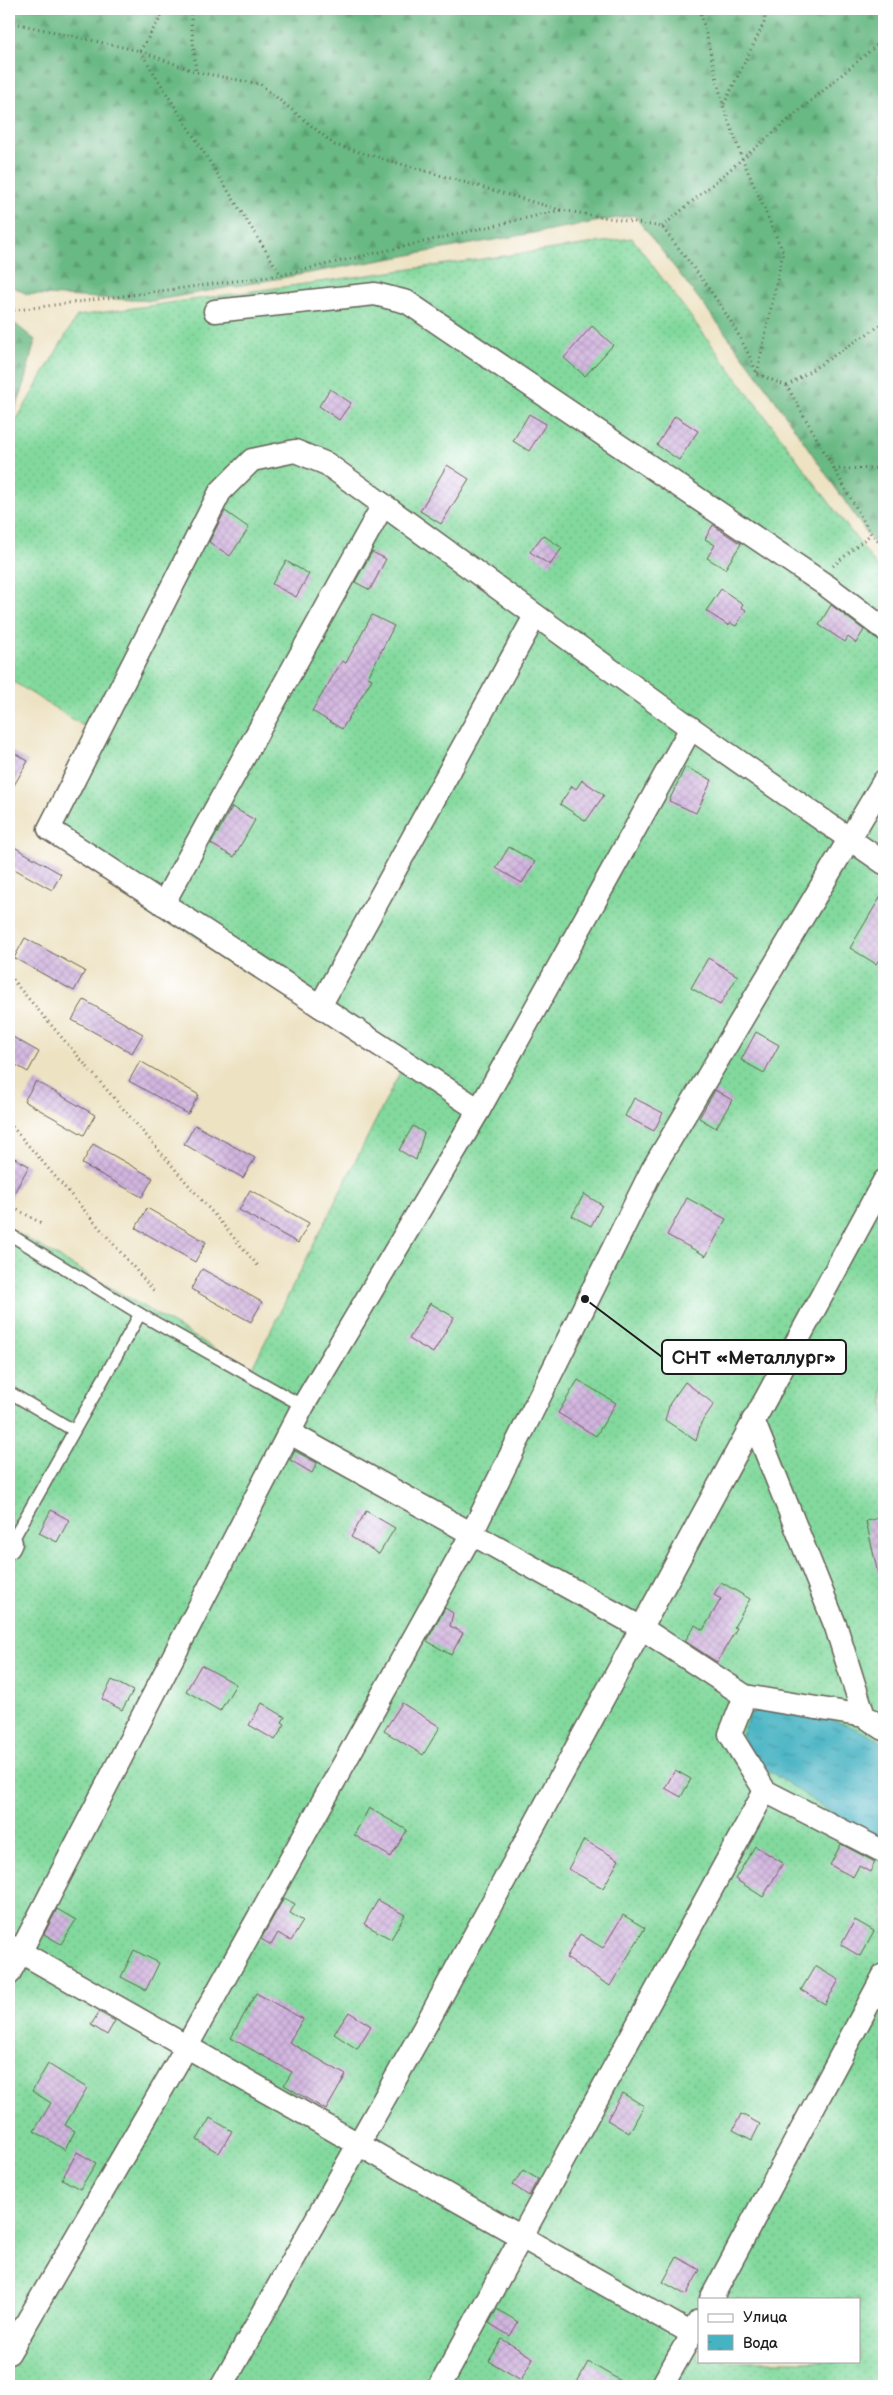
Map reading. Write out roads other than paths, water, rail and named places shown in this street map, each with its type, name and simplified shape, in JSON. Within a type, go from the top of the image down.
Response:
[{"type":"street","points":[[215,311],[376,294],[407,302],[818,580],[884,629]]},
{"type":"street","points":[[480,1110],[48,829],[220,492],[252,460],[295,451],[327,464],[691,728],[884,863]]},
{"type":"street","points":[[163,904],[383,505]]},
{"type":"street","points":[[320,1006],[535,616]]},
{"type":"street","points":[[9,1974],[15,1949],[303,1406],[480,1110],[691,728]]},
{"type":"street","points":[[9,2353],[187,2046],[471,1535],[652,1170],[851,839],[884,780]]},
{"type":"street","points":[[222,2386],[428,2021],[884,1181]]},
{"type":"street","points":[[753,1420],[836,1627],[864,1716]]},
{"type":"street","points":[[290,1433],[640,1628],[745,1696],[864,1716],[884,1729]]},
{"type":"street","points":[[745,1696],[730,1734],[765,1791],[884,1852]]},
{"type":"street","points":[[440,2386],[765,1791]]},
{"type":"street","points":[[15,1949],[522,2237],[696,2327],[662,2386]]},
{"type":"street","points":[[712,2298],[884,1975]]},
{"type":"lane","points":[[9,1234],[140,1314],[303,1406]]},
{"type":"lane","points":[[10,1544],[140,1314]]},
{"type":"lane","points":[[9,1392],[73,1430]]},
{"type":"water","points":[[765,1706],[827,1718],[856,1729],[884,1743],[884,1843],[820,1805],[756,1762],[742,1737],[749,1715]]},
{"type":"place","name":"СНТ «Металлург»","points":[[585,1299]]}]
